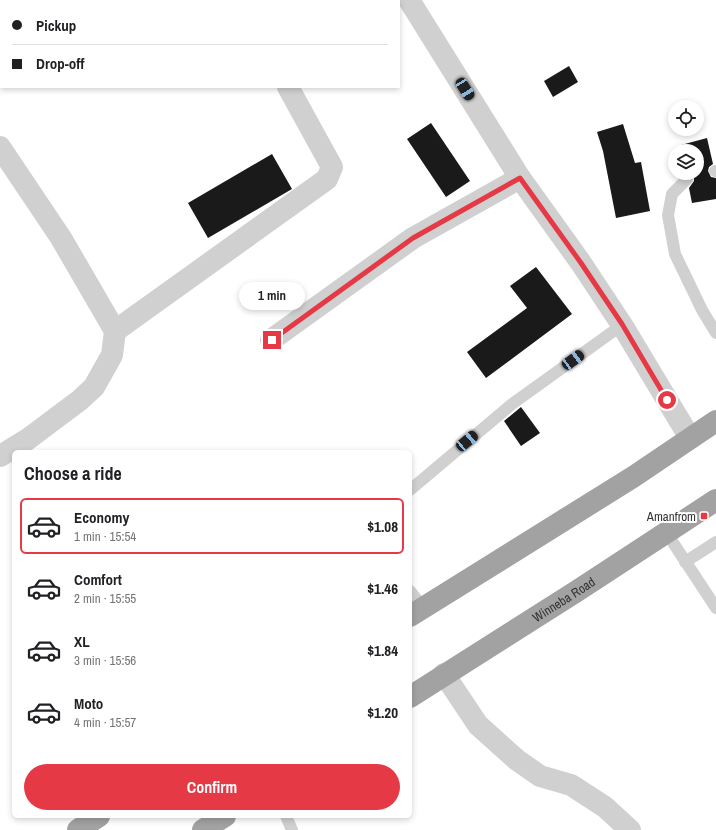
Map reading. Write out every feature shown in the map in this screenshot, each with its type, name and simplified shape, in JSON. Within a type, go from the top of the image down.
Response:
[{"type":"highway","points":[[414,605],[633,477],[716,421]]},
{"type":"highway","name":"Winneba Road","points":[[412,696],[577,591],[716,500]]},
{"type":"highway","points":[[78,830],[97,818]]},
{"type":"highway","points":[[203,830],[222,818]]},
{"type":"street","points":[[409,0],[520,178],[581,263],[622,324],[690,438]]},
{"type":"street","points":[[115,331],[327,179],[332,166],[289,88]]},
{"type":"street","points":[[0,147],[61,238],[115,331],[112,356],[94,387],[32,446],[19,450]]},
{"type":"street","points":[[272,340],[413,238],[520,178]]},
{"type":"street","points":[[0,456],[12,452]]},
{"type":"street","points":[[444,674],[478,725],[517,760],[540,776],[571,785],[605,807],[630,830]]},
{"type":"lane","points":[[686,180],[672,194],[668,215],[675,254],[702,310],[716,333]]},
{"type":"lane","points":[[412,488],[512,404],[622,324]]},
{"type":"lane","points":[[666,532],[716,608]]},
{"type":"lane","points":[[685,562],[716,542]]},
{"type":"lane","points":[[287,818],[292,830]]},
{"type":"building","points":[[569,66],[578,82],[553,97],[544,81]]},
{"type":"building","points":[[431,123],[470,181],[446,197],[407,139]]},
{"type":"building","points":[[623,124],[635,163],[641,162],[650,211],[616,218],[603,151],[597,132]]},
{"type":"building","points":[[707,138],[713,164],[709,167],[708,171],[711,177],[716,178],[716,199],[692,203],[689,188],[694,180],[704,180],[704,144],[685,144]]},
{"type":"building","points":[[272,154],[292,189],[208,238],[188,203]]},
{"type":"building","points":[[536,267],[572,314],[486,378],[467,352],[527,308],[510,286]]},
{"type":"building","points":[[521,407],[540,433],[521,446],[504,421]]},
{"type":"place","name":"Amanfrom","points":[[704,516]]},
{"type":"route","points":[[272,340],[413,238],[520,178],[581,263],[622,324],[667,400]]}]
